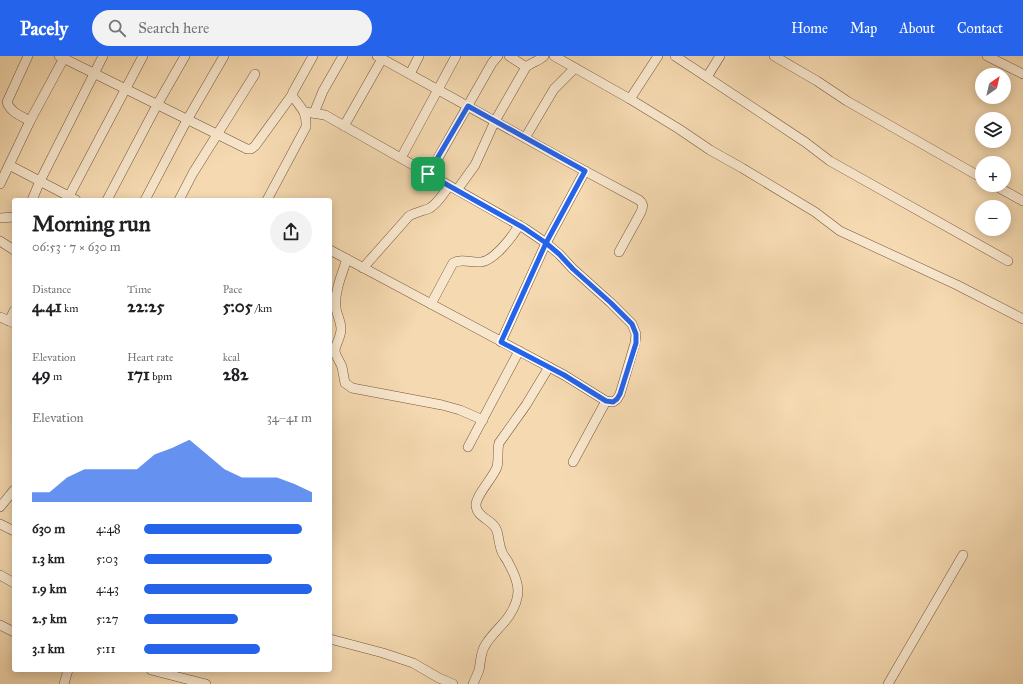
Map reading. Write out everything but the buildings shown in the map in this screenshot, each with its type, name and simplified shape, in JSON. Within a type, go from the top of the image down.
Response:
[{"type":"street","points":[[28,56],[7,102],[8,107],[13,112],[30,121]]},
{"type":"street","points":[[33,198],[103,56]]},
{"type":"street","points":[[72,198],[143,56]]},
{"type":"street","points":[[108,198],[157,105],[185,56]]},
{"type":"street","points":[[146,198],[187,120],[224,56]]},
{"type":"street","points":[[0,184],[62,57],[217,135],[246,149],[251,149],[255,146],[292,95],[294,88],[313,56]]},
{"type":"street","points":[[268,198],[306,126],[309,113],[343,56]]},
{"type":"street","points":[[410,74],[419,56]]},
{"type":"street","points":[[401,158],[456,56]]},
{"type":"street","points":[[428,174],[492,63],[498,56]]},
{"type":"street","points":[[508,56],[526,67]]},
{"type":"street","points":[[364,268],[409,216],[431,207],[438,202],[475,165],[495,121],[526,67],[529,64],[540,60],[544,56]]},
{"type":"street","points":[[554,56],[630,99],[710,150],[815,212],[840,231],[957,285],[1023,319]]},
{"type":"street","points":[[630,99],[658,56]]},
{"type":"street","points":[[675,56],[799,138],[830,161],[1008,261]]},
{"type":"street","points":[[707,77],[720,56]]},
{"type":"street","points":[[774,56],[847,101],[975,174]]},
{"type":"street","points":[[986,56],[1023,74]]},
{"type":"street","points":[[344,126],[380,57],[639,200],[643,207],[619,252]]},
{"type":"street","points":[[525,138],[554,89],[575,68]]},
{"type":"street","points":[[180,198],[255,74]]},
{"type":"street","points":[[292,95],[309,113],[325,115],[519,225],[546,243],[559,254],[632,324],[636,334],[636,343],[620,394],[613,402],[606,401],[520,351],[332,251]]},
{"type":"street","points":[[9,165],[69,198]]},
{"type":"street","points":[[501,342],[546,243],[585,171]]},
{"type":"street","points":[[1007,192],[1023,201]]},
{"type":"street","points":[[0,218],[12,217]]},
{"type":"street","points":[[431,304],[453,263],[457,261],[483,262],[488,260],[509,241],[519,225]]},
{"type":"street","points":[[0,242],[12,249]]},
{"type":"street","points":[[347,260],[336,298],[336,308],[341,331],[335,352],[342,368],[345,383],[352,388],[442,405],[460,410],[483,420]]},
{"type":"street","points":[[0,317],[11,322]]},
{"type":"street","points":[[468,447],[520,351]]},
{"type":"street","points":[[473,684],[479,670],[482,651],[513,609],[518,590],[518,582],[502,552],[496,528],[478,512],[476,506],[477,500],[495,472],[499,443],[526,405],[549,367]]},
{"type":"street","points":[[573,462],[606,401]]},
{"type":"street","points":[[0,507],[12,492]]},
{"type":"street","points":[[0,524],[12,530]]},
{"type":"street","points":[[888,684],[963,555]]},
{"type":"street","points":[[0,575],[12,582]]},
{"type":"street","points":[[0,625],[12,631]]},
{"type":"street","points":[[332,640],[384,653],[413,663],[453,684]]},
{"type":"street","points":[[64,684],[67,672]]},
{"type":"street","points":[[159,672],[206,684]]},
{"type":"route","points":[[428,174],[468,106],[585,171],[546,243],[501,342],[564,375],[606,401],[613,402],[617,399],[620,394],[636,343],[636,334],[632,324],[546,243],[524,228],[428,174]]}]
